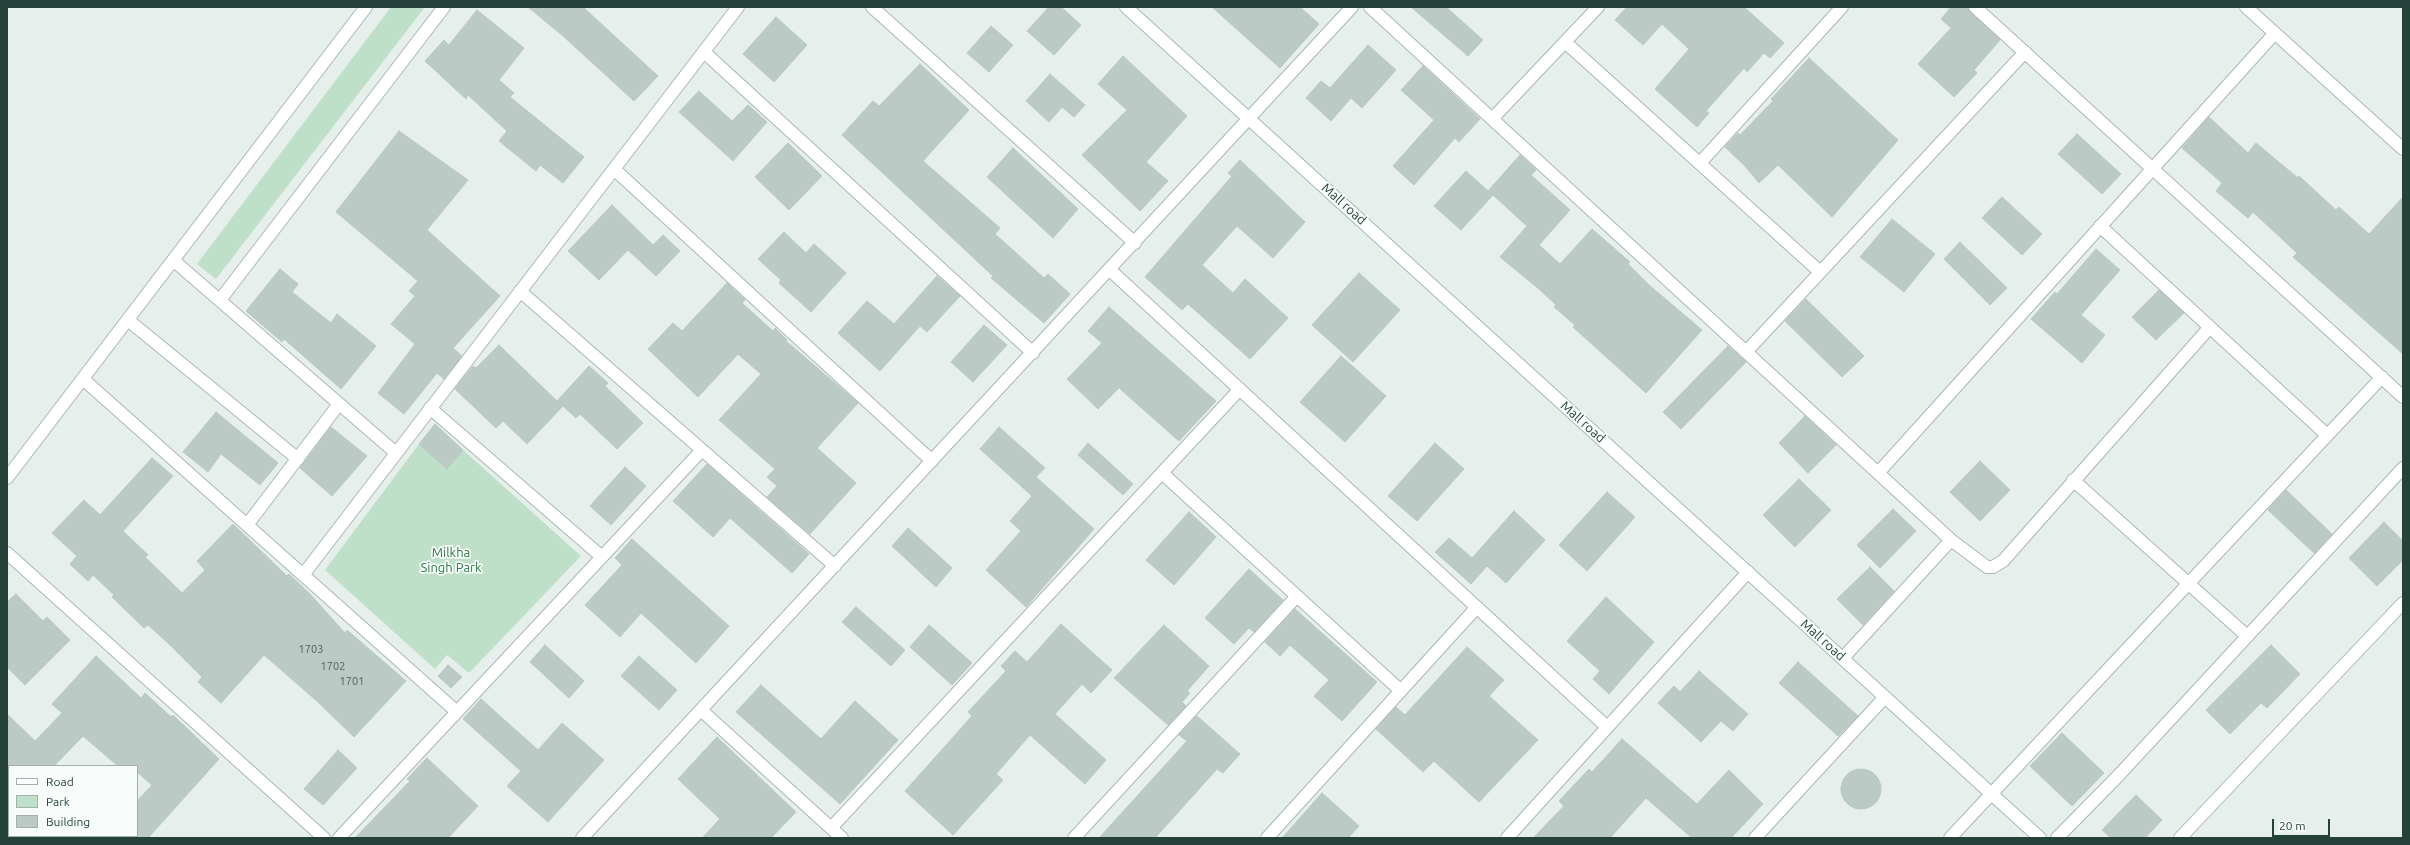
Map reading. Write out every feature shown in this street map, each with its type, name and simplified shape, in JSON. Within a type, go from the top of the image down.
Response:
[{"type":"street","points":[[7,478],[366,7]]},
{"type":"street","points":[[220,300],[444,7]]},
{"type":"street","points":[[303,575],[738,7]]},
{"type":"street","points":[[872,7],[1135,243]]},
{"type":"street","name":"Mall road","points":[[1126,7],[2040,838]]},
{"type":"street","points":[[582,838],[1250,119],[1352,7]]},
{"type":"street","points":[[1370,7],[1951,540],[1987,567],[1997,566],[2210,327]]},
{"type":"street","points":[[1492,119],[1598,7]]},
{"type":"street","points":[[1700,163],[1842,7]]},
{"type":"street","points":[[1975,7],[2403,397]]},
{"type":"street","points":[[2246,7],[2403,149]]},
{"type":"street","points":[[1878,473],[2275,33]]},
{"type":"street","points":[[1565,42],[1819,271]]},
{"type":"street","points":[[704,52],[1033,353]]},
{"type":"street","points":[[1746,352],[1819,271],[2024,52]]},
{"type":"street","points":[[614,169],[932,461]]},
{"type":"street","points":[[2100,226],[2327,435]]},
{"type":"street","points":[[173,260],[396,453]]},
{"type":"street","points":[[1110,270],[1607,727]]},
{"type":"street","points":[[520,291],[835,566]]},
{"type":"street","points":[[128,320],[298,459]]},
{"type":"street","points":[[1950,838],[2382,377]]},
{"type":"street","points":[[83,379],[457,712]]},
{"type":"street","points":[[831,828],[1240,389]]},
{"type":"street","points":[[247,525],[339,404]]},
{"type":"street","points":[[430,408],[602,557]]},
{"type":"street","points":[[339,838],[702,450]]},
{"type":"street","points":[[2057,838],[2118,776],[2403,468]]},
{"type":"street","points":[[1162,473],[1401,691]]},
{"type":"street","points":[[2073,480],[2247,636]]},
{"type":"street","points":[[1843,658],[1951,540]]},
{"type":"street","points":[[7,553],[324,838]]},
{"type":"street","points":[[1507,838],[1748,572]]},
{"type":"street","points":[[1074,838],[1297,596]]},
{"type":"street","points":[[2180,838],[2403,602]]},
{"type":"street","points":[[1267,838],[1477,607]]},
{"type":"street","points":[[1755,838],[1885,697]]},
{"type":"street","points":[[701,710],[842,838]]},
{"type":"green space","points":[[391,7],[425,7],[216,279],[197,264]]},
{"type":"green space","name":"Milkha Singh Park","points":[[419,444],[447,469],[463,450],[581,556],[469,673],[447,655],[435,669],[325,570]]},
{"type":"building","points":[[528,7],[583,7],[658,76],[634,101],[563,36]]},
{"type":"building","points":[[1049,7],[1061,7],[1081,25],[1054,55],[1027,31]]},
{"type":"building","points":[[1212,7],[1300,7],[1319,24],[1280,68]]},
{"type":"building","points":[[1411,7],[1446,7],[1483,40],[1468,56]]},
{"type":"building","points":[[1627,7],[1744,7],[1784,43],[1770,58],[1764,53],[1747,72],[1744,68],[1706,111],[1709,113],[1697,127],[1655,89],[1689,49],[1662,24],[1643,45],[1615,20]]},
{"type":"building","points":[[1951,7],[1966,7],[2000,40],[1974,70],[1977,73],[1954,97],[1918,64],[1951,28],[1941,19]]},
{"type":"building","points":[[477,10],[524,48],[499,80],[514,93],[510,97],[584,157],[563,183],[540,165],[536,171],[499,141],[507,131],[468,95],[466,99],[425,61],[444,40],[449,45]]},
{"type":"building","points":[[776,17],[807,45],[774,82],[743,54]]},
{"type":"building","points":[[991,26],[1013,45],[989,72],[967,53]]},
{"type":"building","points":[[1368,45],[1396,70],[1362,108],[1351,98],[1331,121],[1306,98],[1321,81],[1330,88]]},
{"type":"building","points":[[1123,56],[1187,116],[1146,162],[1168,181],[1140,211],[1082,155],[1127,110],[1098,84]]},
{"type":"building","points":[[1809,58],[1898,140],[1832,217],[1778,165],[1759,183],[1744,165],[1725,147],[1738,133],[1740,135],[1773,101],[1771,99]]},
{"type":"building","points":[[920,64],[969,110],[923,161],[1000,228],[995,234],[1044,278],[1048,274],[1070,294],[1044,323],[991,278],[993,276],[842,135],[873,101],[879,106]]},
{"type":"building","points":[[1423,66],[1480,119],[1459,142],[1455,138],[1414,185],[1393,166],[1434,120],[1401,90]]},
{"type":"building","points":[[1050,74],[1085,105],[1074,117],[1062,107],[1049,122],[1026,101]]},
{"type":"building","points":[[699,91],[732,121],[748,105],[767,122],[733,161],[679,112]]},
{"type":"building","points":[[2209,117],[2248,153],[2256,143],[2298,178],[2299,176],[2336,210],[2339,207],[2369,234],[2403,197],[2403,354],[2293,257],[2297,253],[2253,212],[2248,218],[2216,191],[2222,183],[2182,148]]},
{"type":"building","points":[[399,131],[468,180],[427,230],[500,296],[453,348],[462,356],[444,379],[437,373],[404,414],[378,393],[415,344],[391,324],[415,296],[409,291],[418,281],[336,212]]},
{"type":"building","points":[[2077,134],[2121,174],[2102,194],[2058,154]]},
{"type":"building","points":[[788,143],[822,176],[789,210],[755,177]]},
{"type":"building","points":[[1013,148],[1078,209],[1053,238],[987,177]]},
{"type":"building","points":[[1520,155],[1536,170],[1531,175],[1570,210],[1539,245],[1560,264],[1592,229],[1630,262],[1628,264],[1649,285],[1702,330],[1646,393],[1573,327],[1575,325],[1554,307],[1556,305],[1539,289],[1500,257],[1527,226],[1493,195],[1461,230],[1434,206],[1466,171],[1488,191]]},
{"type":"building","points":[[1240,160],[1305,222],[1273,258],[1237,226],[1202,265],[1233,293],[1245,279],[1288,318],[1250,359],[1188,304],[1182,310],[1145,277],[1232,176],[1228,173]]},
{"type":"building","points":[[2002,197],[2042,234],[2022,255],[1982,218]]},
{"type":"building","points":[[612,205],[653,245],[663,235],[680,251],[656,276],[628,250],[599,280],[568,251]]},
{"type":"building","points":[[1892,219],[1935,254],[1904,292],[1860,257]]},
{"type":"building","points":[[784,232],[806,253],[814,244],[846,273],[811,312],[779,283],[781,280],[758,259]]},
{"type":"building","points":[[1960,242],[2007,288],[1990,305],[1944,259]]},
{"type":"building","points":[[2096,249],[2120,270],[2081,315],[2105,335],[2082,363],[2031,319],[2055,292],[2057,294]]},
{"type":"building","points":[[280,269],[298,284],[292,292],[331,323],[337,314],[376,346],[341,389],[284,339],[282,342],[246,311]]},
{"type":"building","points":[[1359,273],[1400,310],[1353,362],[1312,325]]},
{"type":"building","points":[[937,276],[960,296],[927,332],[920,326],[880,371],[838,333],[867,301],[894,324]]},
{"type":"building","points":[[727,283],[745,300],[742,303],[773,331],[775,328],[787,340],[786,341],[858,403],[817,448],[856,483],[810,534],[767,497],[777,486],[767,477],[775,469],[719,420],[761,374],[738,354],[698,397],[648,349],[673,323],[682,331]]},
{"type":"building","points":[[2159,290],[2184,313],[2156,340],[2132,317]]},
{"type":"building","points":[[1806,299],[1864,356],[1842,377],[1785,321]]},
{"type":"building","points":[[1109,307],[1216,401],[1179,441],[1119,388],[1098,409],[1067,379],[1102,343],[1088,331]]},
{"type":"building","points":[[984,325],[1007,345],[973,382],[951,362]]},
{"type":"building","points":[[499,345],[557,401],[589,366],[608,383],[605,386],[643,423],[617,449],[580,414],[576,418],[563,406],[527,444],[503,421],[496,428],[455,389],[473,366],[476,368]]},
{"type":"building","points":[[1728,346],[1746,362],[1681,429],[1663,412]]},
{"type":"building","points":[[1341,356],[1386,396],[1345,442],[1300,402]]},
{"type":"building","points":[[216,412],[278,463],[260,485],[221,454],[208,472],[183,452]]},
{"type":"building","points":[[1805,416],[1836,445],[1808,473],[1779,443]]},
{"type":"building","points":[[435,424],[463,450],[447,469],[419,444]]},
{"type":"building","points":[[331,427],[367,456],[332,496],[300,468]]},
{"type":"building","points":[[999,427],[1045,468],[1036,477],[1094,529],[1026,607],[986,570],[1021,531],[1010,521],[1032,496],[980,449]]},
{"type":"building","points":[[1088,443],[1133,484],[1123,495],[1078,455]]},
{"type":"building","points":[[1435,443],[1464,469],[1417,521],[1388,496]]},
{"type":"building","points":[[152,458],[173,476],[123,531],[148,555],[145,557],[182,593],[205,570],[197,561],[233,524],[287,576],[289,574],[310,594],[345,633],[347,630],[406,681],[354,737],[318,702],[264,655],[221,703],[198,682],[202,677],[168,643],[148,625],[144,628],[112,597],[114,595],[93,575],[88,581],[70,564],[77,556],[52,533],[84,500],[100,515]]},
{"type":"building","points":[[1980,461],[2010,490],[1980,521],[1950,492]]},
{"type":"building","points":[[707,464],[809,554],[792,573],[730,518],[713,537],[673,501]]},
{"type":"building","points":[[625,467],[646,486],[611,525],[590,506]]},
{"type":"building","points":[[1799,479],[1831,510],[1795,547],[1763,515]]},
{"type":"building","points":[[2286,490],[2332,534],[2314,553],[2268,510]]},
{"type":"building","points":[[1607,492],[1635,517],[1587,571],[1559,545]]},
{"type":"building","points":[[1893,509],[1916,531],[1880,568],[1857,545]]},
{"type":"building","points":[[1514,511],[1545,540],[1506,583],[1487,566],[1471,584],[1435,552],[1449,538],[1472,558]]},
{"type":"building","points":[[1189,512],[1216,537],[1174,585],[1146,560]]},
{"type":"building","points":[[2384,522],[2403,541],[2403,560],[2377,586],[2349,558]]},
{"type":"building","points":[[908,528],[952,568],[936,587],[892,546]]},
{"type":"building","points":[[632,539],[729,626],[696,663],[641,613],[620,637],[585,605],[622,565],[615,558]]},
{"type":"building","points":[[1870,567],[1894,591],[1863,625],[1837,599]]},
{"type":"building","points":[[1249,569],[1283,600],[1254,632],[1249,628],[1234,644],[1205,618]]},
{"type":"building","points":[[16,594],[43,621],[47,617],[70,640],[25,685],[7,667],[7,602]]},
{"type":"building","points":[[1606,597],[1654,642],[1609,694],[1593,679],[1600,671],[1567,641]]},
{"type":"building","points":[[856,607],[905,650],[891,666],[842,622]]},
{"type":"building","points":[[1295,609],[1377,682],[1342,721],[1314,696],[1329,680],[1290,645],[1280,656],[1265,642]]},
{"type":"building","points":[[1061,624],[1112,670],[1091,693],[1082,684],[1055,714],[1106,760],[1085,784],[1030,735],[996,774],[1003,780],[953,835],[905,791],[972,716],[968,712],[1006,671],[1001,666],[1015,651],[1027,662]]},
{"type":"building","points":[[929,625],[972,663],[952,685],[910,647]]},
{"type":"building","points":[[1164,625],[1209,666],[1187,691],[1190,693],[1182,702],[1186,706],[1168,725],[1114,678]]},
{"type":"building","points":[[545,645],[584,681],[569,698],[530,662]]},
{"type":"building","points":[[2271,645],[2300,674],[2267,708],[2261,703],[2230,734],[2206,710]]},
{"type":"building","points":[[1467,647],[1504,680],[1489,696],[1538,740],[1479,802],[1434,761],[1423,772],[1376,729],[1396,707],[1405,715]]},
{"type":"building","points":[[96,656],[141,698],[145,693],[171,717],[173,715],[219,759],[148,838],[137,838],[138,800],[152,785],[138,773],[138,765],[117,765],[83,736],[55,765],[7,766],[7,714],[35,741],[62,713],[52,704]]},
{"type":"building","points":[[639,656],[677,690],[659,710],[621,676]]},
{"type":"building","points":[[1798,662],[1858,716],[1838,736],[1779,683]]},
{"type":"building","points":[[448,665],[462,677],[451,688],[438,676]]},
{"type":"building","points":[[1699,671],[1748,714],[1733,731],[1721,721],[1701,742],[1658,703],[1674,686],[1680,692]]},
{"type":"building","points":[[761,685],[821,739],[855,701],[898,740],[840,804],[736,712]]},
{"type":"building","points":[[481,699],[538,750],[562,723],[604,760],[548,822],[507,786],[521,771],[463,719]]},
{"type":"building","points":[[1197,716],[1240,754],[1223,773],[1217,769],[1155,838],[1099,838],[1187,741],[1179,735]]},
{"type":"building","points":[[2062,733],[2104,773],[2072,806],[2030,766]]},
{"type":"building","points":[[717,737],[796,812],[771,838],[702,838],[720,819],[678,779]]},
{"type":"building","points":[[1622,739],[1697,804],[1729,770],[1763,804],[1731,838],[1692,838],[1646,798],[1610,838],[1533,838],[1564,806],[1559,801],[1589,769],[1592,772]]},
{"type":"building","points":[[338,750],[357,768],[323,805],[304,789]]},
{"type":"building","points":[[427,758],[478,806],[448,838],[355,838],[410,781],[407,779]]},
{"type":"building","points":[[1861,769],[1869,771],[1875,775],[1879,781],[1881,789],[1879,797],[1875,803],[1869,807],[1861,809],[1853,807],[1847,803],[1843,797],[1841,789],[1843,781],[1847,775],[1853,771]]},
{"type":"building","points":[[1322,793],[1359,826],[1348,838],[1282,838]]},
{"type":"building","points":[[2136,795],[2162,820],[2145,838],[2111,838],[2102,830]]}]
